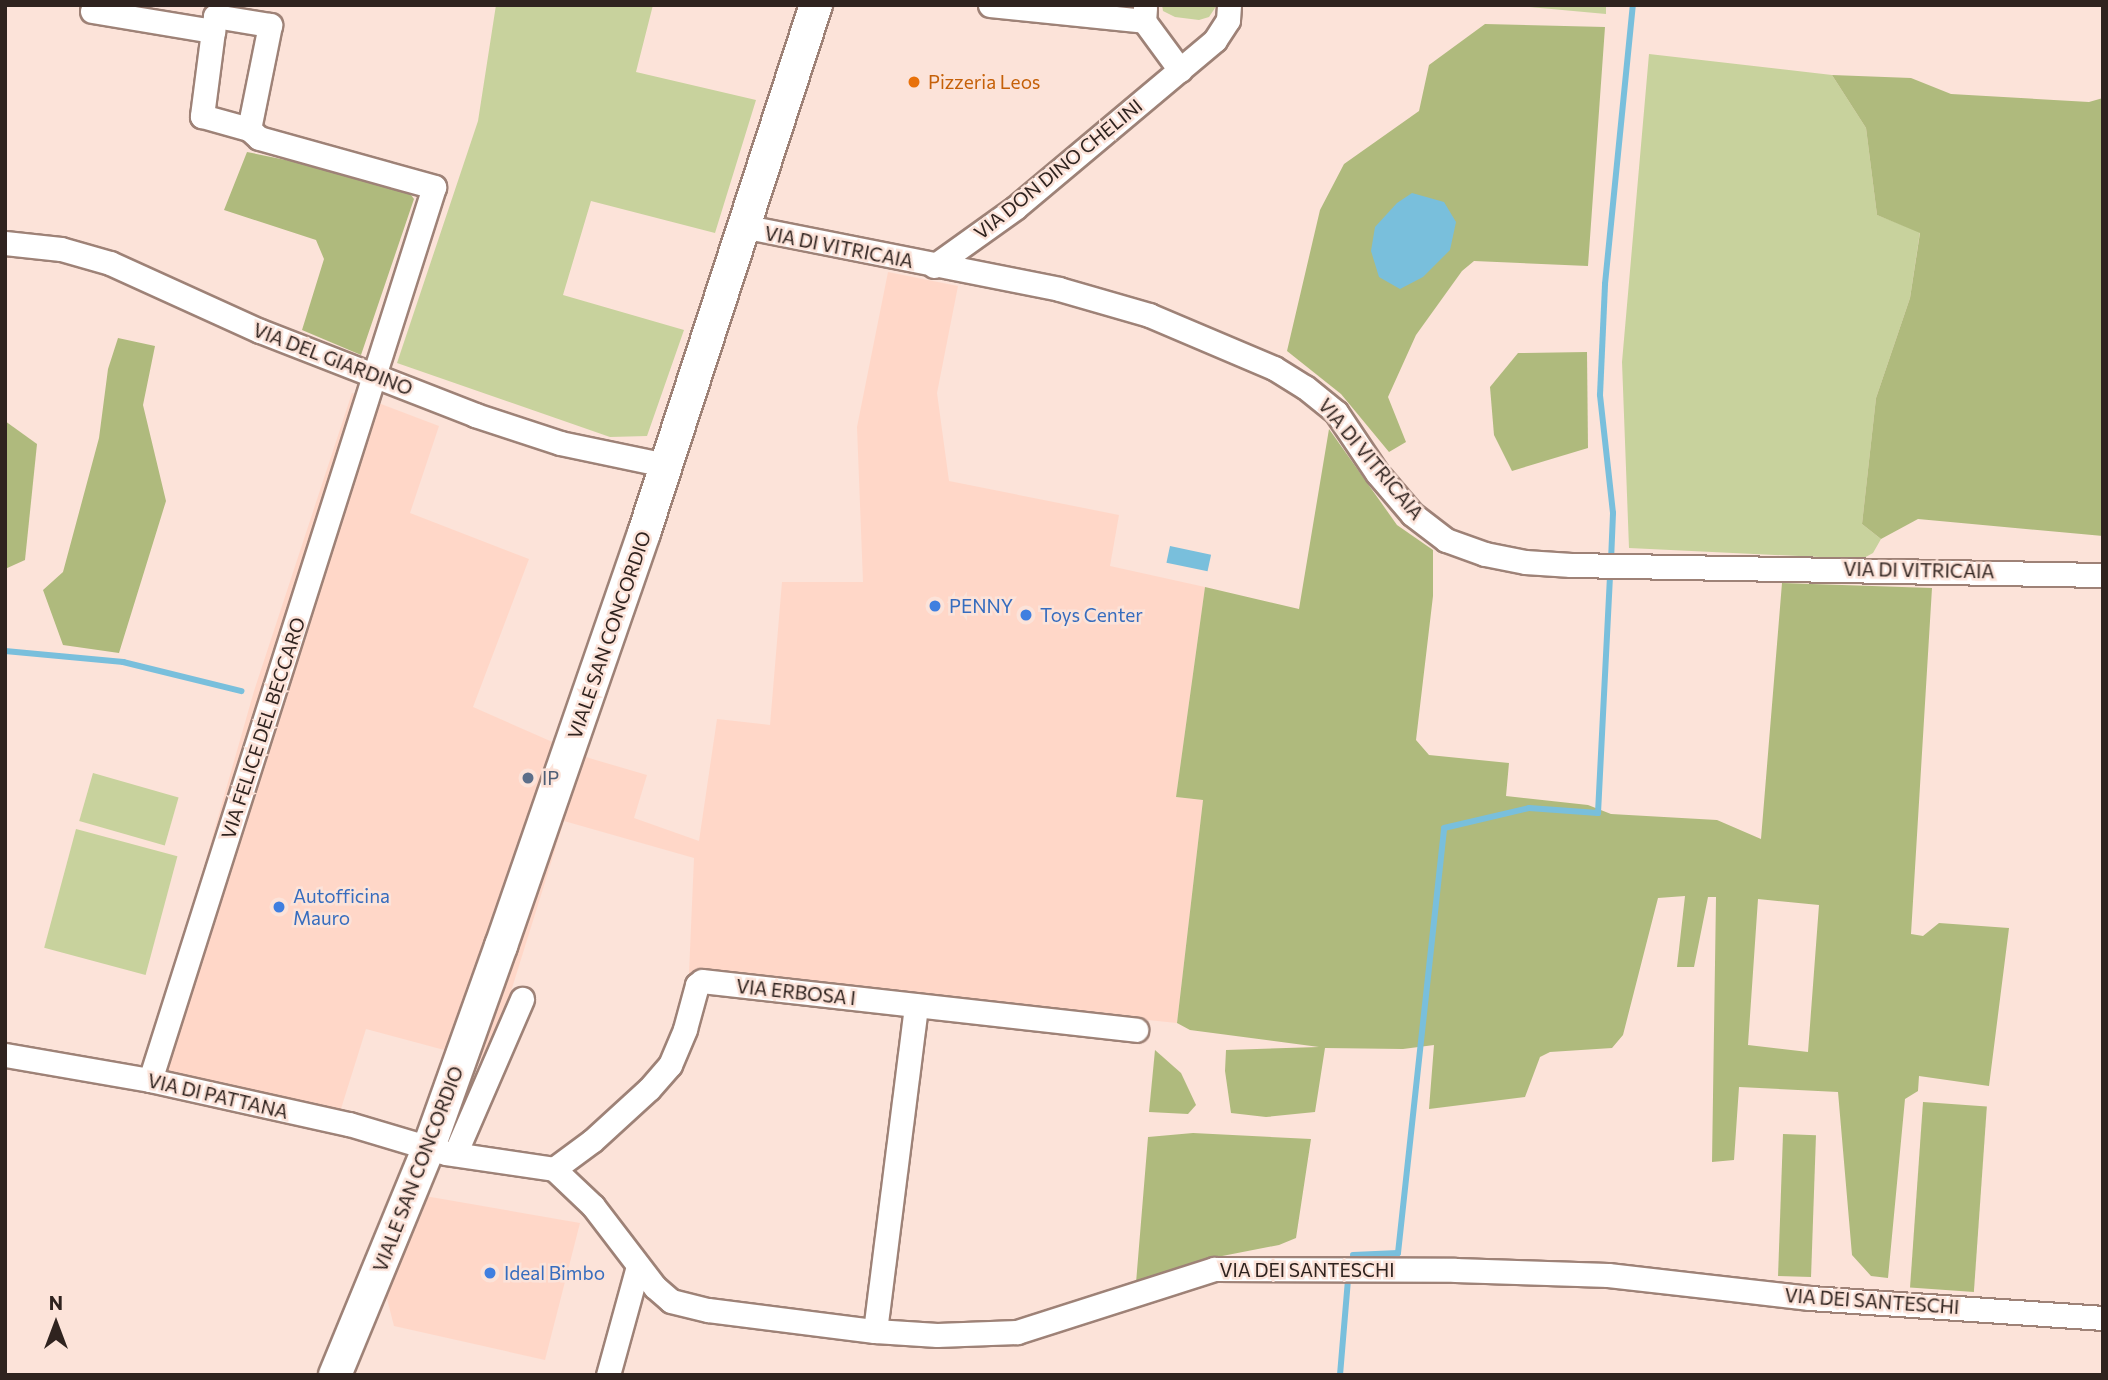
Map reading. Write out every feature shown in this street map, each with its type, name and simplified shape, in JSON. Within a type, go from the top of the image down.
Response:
[{"type":"main road","name":"VIALE SAN CONCORDIO","points":[[335,1375],[442,1150],[816,5]]},
{"type":"street","points":[[990,5],[1145,13],[1180,70]]},
{"type":"street","name":"VIA DON DINO CHELINI","points":[[934,266],[1015,208],[1215,40],[1228,20],[1229,5]]},
{"type":"street","points":[[92,11],[213,31]]},
{"type":"street","points":[[215,16],[270,25],[249,129],[202,116],[215,16]]},
{"type":"street","name":"VIA FELICE DEL BECCARO","points":[[150,1080],[435,187],[259,138],[249,129]]},
{"type":"street","name":"VIA DI VITRICAIA","points":[[742,226],[1059,289],[1138,312],[1274,368],[1305,387],[1336,412],[1377,473],[1412,514],[1446,540],[1485,554],[1525,562],[1592,565],[2103,575]]},
{"type":"street","name":"VIA DEL GIARDINO","points":[[5,243],[61,250],[110,263],[260,331],[475,415],[561,443],[665,465]]},
{"type":"street","name":"VIA ERBOSA I","points":[[554,1169],[592,1141],[649,1089],[670,1065],[685,1029],[697,985],[702,981],[1136,1030]]},
{"type":"street","points":[[522,999],[442,1150],[554,1169]]},
{"type":"street","points":[[875,1331],[916,1006]]},
{"type":"street","name":"VIA DI PATTANA","points":[[5,1055],[150,1080],[349,1124],[442,1150]]},
{"type":"street","name":"VIA DEI SANTESCHI","points":[[554,1169],[593,1206],[638,1266],[671,1301],[708,1310],[875,1331],[937,1335],[1017,1332],[1214,1269],[1455,1270],[1608,1275],[1810,1298],[2103,1318]]},
{"type":"street","points":[[608,1375],[638,1266]]},
{"type":"shaded area","points":[[888,272],[958,286],[937,393],[949,481],[1119,515],[1110,566],[1205,587],[1176,797],[1203,800],[1177,1023],[689,973],[694,858],[564,821],[489,1062],[366,1029],[340,1112],[146,1070],[254,691],[352,393],[439,426],[410,513],[529,559],[473,707],[589,758],[647,775],[634,818],[699,841],[717,719],[770,725],[782,582],[863,582],[857,427]]},
{"type":"shaded area","points":[[425,1196],[580,1223],[545,1360],[394,1326],[385,1291]]},
{"type":"green space","points":[[496,5],[653,5],[636,72],[756,100],[715,233],[591,201],[563,295],[684,330],[647,436],[610,437],[397,363],[478,121]]},
{"type":"green space","points":[[1162,5],[1217,5],[1209,17],[1199,20],[1175,17],[1163,11]]},
{"type":"green space","points":[[1509,5],[1606,5],[1606,14]]},
{"type":"green space","points":[[1485,24],[1605,27],[1588,266],[1474,261],[1462,271],[1416,335],[1388,397],[1406,442],[1389,452],[1341,394],[1287,351],[1320,210],[1344,164],[1419,111],[1429,65]]},
{"type":"green space","points":[[1649,54],[1832,75],[1866,128],[1877,215],[1920,232],[1910,298],[1876,398],[1862,524],[1881,539],[1873,553],[1862,559],[1629,548],[1622,362]]},
{"type":"green space","points":[[1832,75],[1911,78],[1951,94],[2089,102],[2103,98],[2103,536],[1918,519],[1881,539],[1862,524],[1876,398],[1910,298],[1920,233],[1877,215],[1866,128]]},
{"type":"green space","points":[[247,152],[403,184],[414,199],[361,355],[302,330],[324,259],[316,240],[224,210]]},
{"type":"green space","points":[[118,338],[155,346],[143,405],[166,501],[119,653],[63,645],[43,590],[63,572],[99,438],[108,369]]},
{"type":"green space","points":[[1587,352],[1588,448],[1512,471],[1494,435],[1490,387],[1518,353]]},
{"type":"green space","points":[[5,421],[37,444],[25,560],[5,569]]},
{"type":"green space","points":[[1329,429],[1397,525],[1433,550],[1433,596],[1416,740],[1429,755],[1509,763],[1506,796],[1588,805],[1611,814],[1717,820],[1761,839],[1782,583],[1932,588],[1911,934],[1923,936],[1939,923],[2009,928],[1989,1086],[1919,1076],[1918,1091],[1905,1099],[1888,1278],[1871,1276],[1852,1255],[1838,1092],[1739,1087],[1734,1160],[1712,1162],[1716,897],[1708,897],[1694,967],[1677,967],[1685,896],[1658,898],[1623,1035],[1612,1048],[1550,1052],[1540,1057],[1525,1097],[1429,1109],[1434,1045],[1403,1049],[1325,1048],[1315,1112],[1266,1117],[1231,1113],[1225,1071],[1226,1050],[1319,1047],[1190,1030],[1177,1023],[1203,800],[1176,797],[1205,587],[1299,609]],"holes":[[[1758,899],[1819,905],[1808,1052],[1748,1045]]]},
{"type":"green space","points":[[93,773],[179,798],[165,846],[79,821]]},
{"type":"green space","points":[[76,829],[177,856],[146,975],[44,948]]},
{"type":"green space","points":[[1155,1050],[1181,1073],[1196,1105],[1188,1114],[1149,1112]]},
{"type":"green space","points":[[1923,1102],[1987,1106],[1974,1292],[1910,1288]]},
{"type":"green space","points":[[1193,1133],[1311,1139],[1296,1238],[1279,1245],[1212,1258],[1162,1279],[1136,1283],[1148,1137]]},
{"type":"green space","points":[[1783,1134],[1816,1135],[1811,1277],[1778,1276]]},
{"type":"water","points":[[1412,193],[1444,202],[1456,222],[1450,250],[1423,277],[1400,289],[1379,277],[1371,251],[1375,227],[1397,203]]},
{"type":"water","points":[[1170,546],[1211,555],[1208,571],[1166,563]]},
{"type":"waterway","points":[[1611,561],[1613,513],[1600,395],[1605,284],[1633,5]]},
{"type":"waterway","points":[[1353,1255],[1398,1253],[1444,828],[1529,808],[1598,813],[1610,572]]},
{"type":"waterway","points":[[5,651],[123,662],[241,691]]},
{"type":"waterway","points":[[1340,1375],[1348,1279]]},
{"type":"place","name":"Pizzeria Leos","points":[[914,82]]},
{"type":"place","name":"PENNY","points":[[935,606]]},
{"type":"place","name":"Toys Center","points":[[1026,615]]},
{"type":"place","name":"IP","points":[[528,778]]},
{"type":"place","name":"Autofficina Mauro","points":[[279,907]]},
{"type":"place","name":"Ideal Bimbo","points":[[490,1273]]}]
